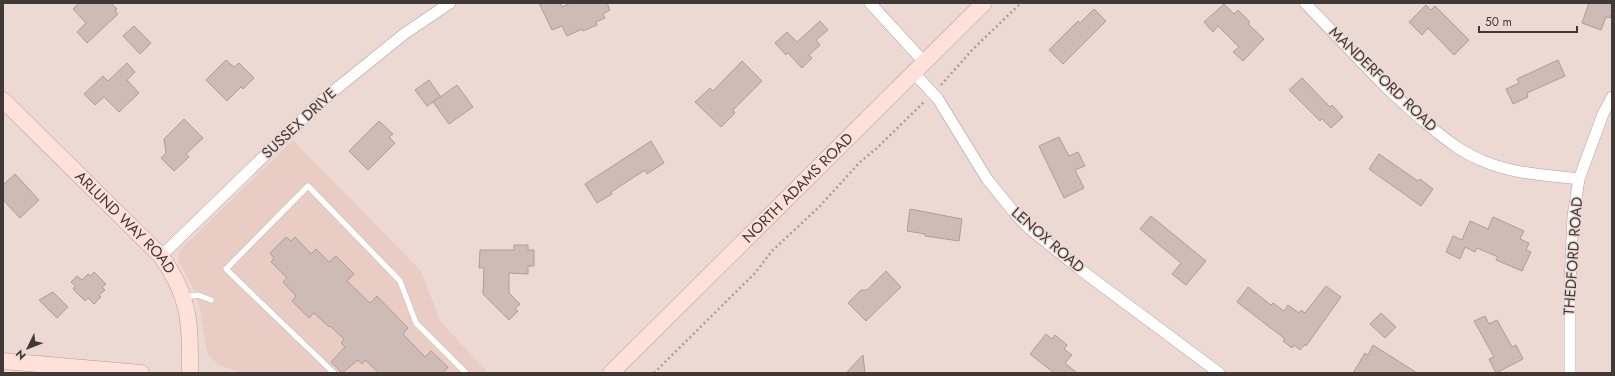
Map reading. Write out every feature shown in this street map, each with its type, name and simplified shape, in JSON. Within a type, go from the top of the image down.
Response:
[{"type":"street","name":"SUSSEX DRIVE","points":[[161,256],[320,102],[404,34],[450,3]]},
{"type":"street","name":"LENOX ROAD","points":[[870,3],[919,67],[987,179],[1017,216],[1030,229],[1081,270],[1219,373]]},
{"type":"street","name":"NORTH ADAMS ROAD","points":[[611,373],[984,3]]},
{"type":"street","name":"MANDERFORD ROAD","points":[[1306,3],[1409,108],[1447,140],[1464,152],[1482,161],[1505,168],[1539,175],[1579,179]]},
{"type":"street","name":"THEDFORD ROAD","points":[[1570,373],[1570,281],[1573,216],[1579,179],[1603,114],[1612,97]]},
{"type":"street","name":"ARLUND WAY ROAD","points":[[3,100],[161,256],[173,273],[184,297],[190,328],[190,373]]},
{"type":"street","points":[[3,361],[136,373]]},
{"type":"lane","points":[[334,373],[226,269],[308,186],[400,281],[416,323],[466,373]]},
{"type":"lane","points":[[184,297],[198,294],[211,300]]},
{"type":"path","points":[[940,85],[973,49],[1021,3]]},
{"type":"path","points":[[654,373],[754,273],[772,251],[820,206],[860,162],[877,148],[925,101]]},
{"type":"shaded area","points":[[293,140],[421,271],[440,321],[488,373],[241,373],[219,365],[207,354],[200,309],[196,294],[180,264],[178,257],[180,250]]},
{"type":"building","points":[[79,3],[111,3],[117,9],[115,11],[118,14],[87,43],[77,32],[86,23],[73,9]]},
{"type":"building","points":[[539,3],[560,3],[562,7],[571,3],[607,3],[610,10],[603,14],[605,18],[596,22],[597,25],[583,31],[582,29],[567,36],[562,26],[552,30]]},
{"type":"building","points":[[1589,3],[1612,3],[1610,18],[1606,17],[1601,30],[1582,23]]},
{"type":"building","points":[[1224,4],[1234,14],[1238,10],[1250,22],[1248,24],[1264,39],[1243,61],[1233,52],[1239,47],[1218,26],[1213,32],[1204,22]]},
{"type":"building","points":[[1426,5],[1431,10],[1435,6],[1469,40],[1454,55],[1428,28],[1422,35],[1409,22]]},
{"type":"building","points":[[1094,9],[1106,21],[1063,64],[1049,50],[1078,21],[1080,23]]},
{"type":"building","points":[[820,21],[828,30],[816,40],[820,45],[809,55],[812,58],[802,68],[788,53],[786,55],[775,43],[787,32],[797,42]]},
{"type":"building","points":[[134,26],[151,43],[140,54],[123,36]]},
{"type":"building","points":[[226,60],[234,67],[239,63],[254,78],[243,89],[241,87],[227,101],[206,80]]},
{"type":"building","points":[[1558,60],[1565,76],[1527,93],[1528,97],[1513,104],[1506,89],[1519,83],[1517,79]]},
{"type":"building","points":[[742,61],[762,81],[733,110],[735,113],[721,127],[695,102],[710,88],[713,91]]},
{"type":"building","points":[[127,63],[135,72],[127,80],[139,93],[119,112],[104,97],[95,105],[84,94],[103,76],[108,81]]},
{"type":"building","points":[[1302,78],[1330,107],[1332,105],[1343,117],[1331,128],[1322,119],[1320,121],[1289,90]]},
{"type":"building","points":[[429,80],[441,97],[427,106],[415,90]]},
{"type":"building","points":[[457,85],[473,107],[449,124],[433,102]]},
{"type":"building","points":[[184,119],[203,138],[186,154],[189,157],[174,171],[161,158],[166,153],[164,139]]},
{"type":"building","points":[[379,121],[393,134],[389,137],[395,143],[368,170],[349,151]]},
{"type":"building","points":[[1059,137],[1069,156],[1078,152],[1085,166],[1075,170],[1084,188],[1064,198],[1039,146]]},
{"type":"building","points":[[651,141],[664,163],[647,174],[645,170],[597,203],[585,184]]},
{"type":"building","points":[[1379,154],[1418,181],[1420,179],[1433,189],[1421,206],[1369,169]]},
{"type":"building","points":[[15,174],[39,200],[20,218],[3,200],[3,185]]},
{"type":"building","points":[[910,209],[962,219],[959,241],[925,236],[925,234],[907,231]]},
{"type":"building","points":[[1151,216],[1206,261],[1186,285],[1172,274],[1181,263],[1140,229]]},
{"type":"building","points":[[1493,217],[1524,231],[1520,239],[1529,243],[1526,250],[1531,252],[1522,271],[1496,260],[1498,257],[1477,248],[1475,252],[1465,247],[1460,259],[1446,252],[1453,236],[1462,240],[1470,221],[1488,229]]},
{"type":"building","points":[[286,237],[291,241],[295,237],[311,254],[316,249],[329,262],[336,256],[354,274],[347,281],[370,303],[377,296],[408,328],[403,334],[425,357],[431,351],[448,367],[443,373],[379,373],[365,360],[362,364],[358,360],[342,373],[331,362],[345,347],[341,343],[344,339],[314,313],[309,318],[292,301],[296,296],[283,282],[287,278],[271,262],[274,258],[270,253]]},
{"type":"building","points":[[514,245],[528,245],[528,250],[534,250],[534,266],[528,266],[528,274],[509,273],[509,293],[520,304],[515,309],[518,311],[509,320],[483,294],[484,268],[479,268],[480,250],[514,250]]},
{"type":"building","points":[[886,271],[901,287],[866,321],[848,303],[861,290],[867,290]]},
{"type":"building","points":[[94,272],[106,284],[102,287],[105,290],[99,295],[101,297],[94,304],[88,298],[85,301],[73,289],[75,286],[71,282],[77,276],[82,280],[88,274],[91,276]]},
{"type":"building","points":[[1326,286],[1341,297],[1306,346],[1305,344],[1300,350],[1294,345],[1292,348],[1283,341],[1285,339],[1237,302],[1248,287],[1271,305],[1273,303],[1284,311],[1288,305],[1299,313],[1301,310],[1305,313]]},
{"type":"building","points":[[53,292],[68,307],[57,318],[39,300]]},
{"type":"building","points":[[1381,313],[1396,327],[1385,338],[1370,324]]},
{"type":"building","points":[[1485,316],[1489,324],[1497,320],[1512,347],[1516,345],[1523,359],[1496,373],[1489,359],[1494,357],[1474,321]]},
{"type":"building","points":[[1046,334],[1052,339],[1055,335],[1067,345],[1064,349],[1072,355],[1065,363],[1077,373],[1054,373],[1030,354]]},
{"type":"building","points":[[1373,345],[1417,373],[1353,373],[1365,353],[1368,355]]},
{"type":"building","points":[[863,355],[865,373],[846,373]]}]
